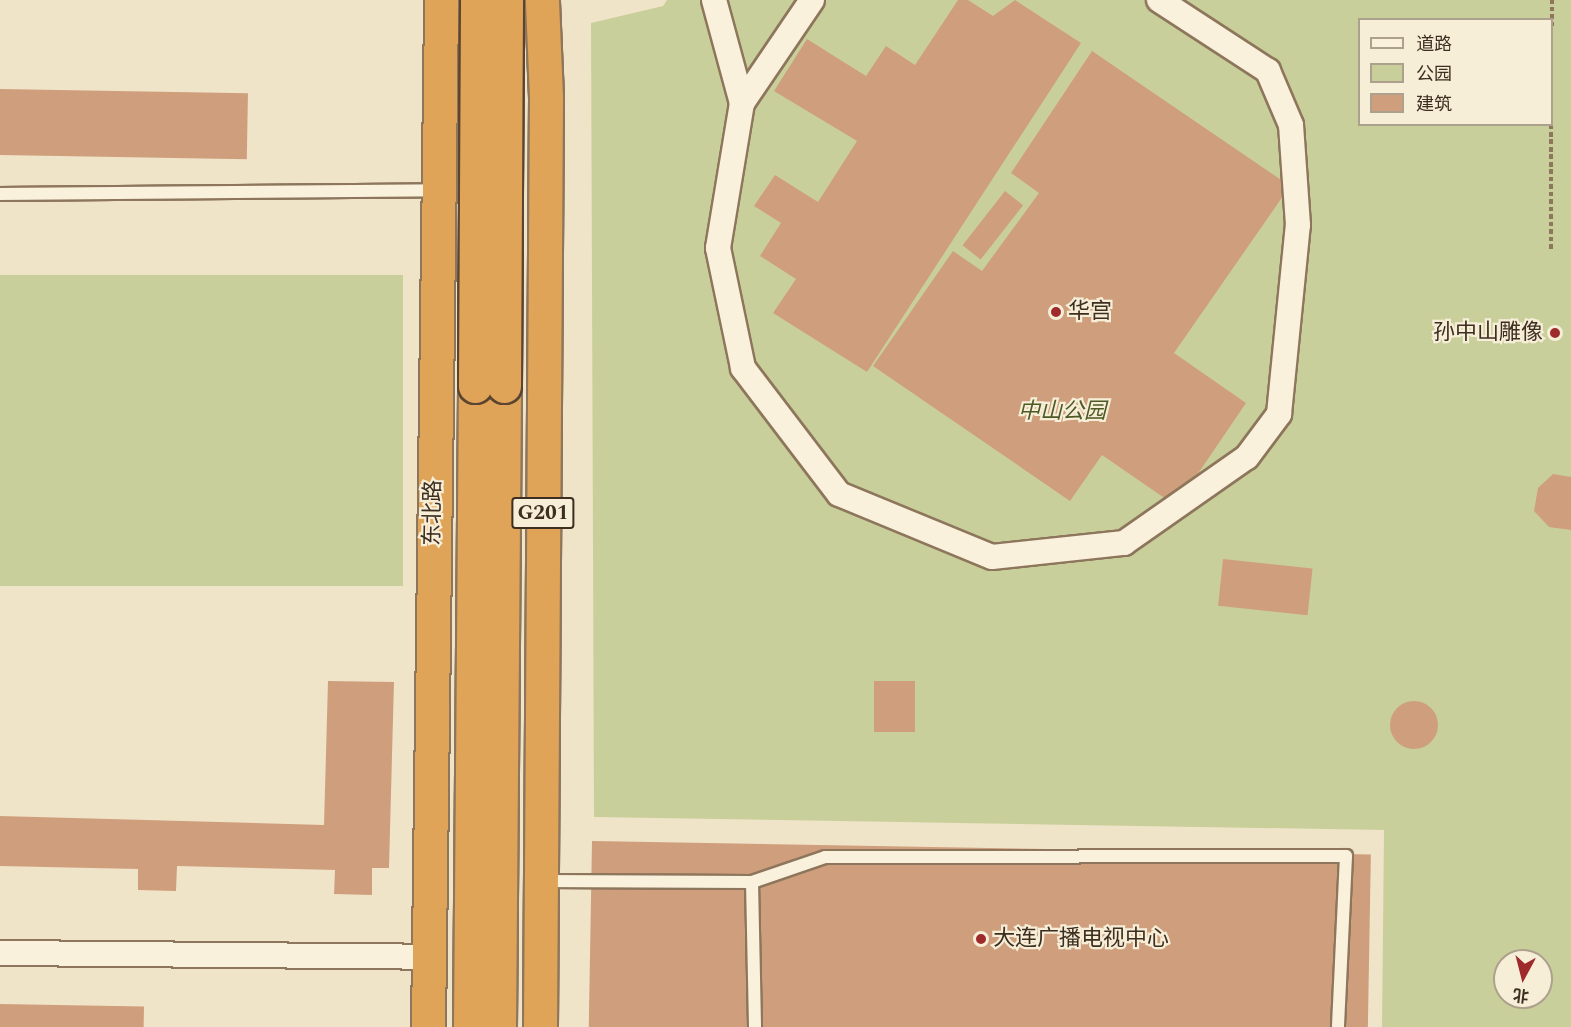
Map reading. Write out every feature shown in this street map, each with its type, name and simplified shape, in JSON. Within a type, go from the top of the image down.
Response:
[{"type":"highway","name":"东北路","points":[[428,1027],[436,190],[441,0]]},
{"type":"highway","points":[[460,0],[478,96]]},
{"type":"highway","name":"东北路","points":[[477,0],[478,96],[490,386],[499,1027]]},
{"type":"highway","name":"东北路","points":[[470,1027],[490,386],[506,0]]},
{"type":"highway","name":"G201","points":[[540,1027],[546,3]]},
{"type":"highway","points":[[436,190],[546,191]]},
{"type":"highway","points":[[435,294],[545,295]]},
{"type":"street","points":[[714,0],[742,103],[718,248],[743,368],[839,494],[992,557],[1124,543],[1247,457],[1279,414],[1298,225],[1291,125],[1268,71],[1159,0]]},
{"type":"street","points":[[742,103],[812,0]]},
{"type":"street","points":[[0,953],[429,957]]},
{"type":"lane","points":[[0,194],[436,190]]},
{"type":"lane","points":[[541,881],[752,882],[825,856],[1346,856],[1338,1027]]},
{"type":"lane","points":[[752,882],[755,1027]]},
{"type":"path","points":[[1551,18],[1552,0]]},
{"type":"path","points":[[1551,126],[1551,249]]},
{"type":"green space","name":"中山公园","points":[[667,0],[1571,0],[1571,1027],[1382,1027],[1384,830],[594,817],[591,23],[663,6]]},
{"type":"green space","points":[[0,275],[403,275],[403,586],[0,586]]},
{"type":"building","points":[[958,0],[968,0],[993,16],[1015,0],[1081,43],[867,372],[773,313],[796,279],[760,256],[781,223],[754,206],[775,175],[818,202],[857,141],[774,91],[807,39],[866,76],[886,46],[915,65]]},
{"type":"building","name":"华宫","points":[[1092,51],[1290,186],[1174,353],[1246,403],[1176,506],[1102,455],[1070,501],[873,366],[953,251],[982,271],[1039,193],[1011,173]]},
{"type":"building","points":[[0,89],[248,93],[247,159],[0,155]]},
{"type":"building","points":[[1005,191],[1023,205],[981,260],[963,245]]},
{"type":"building","points":[[1553,474],[1571,477],[1571,530],[1549,527],[1534,511],[1538,488]]},
{"type":"building","points":[[1223,559],[1313,568],[1308,615],[1218,606]]},
{"type":"building","points":[[328,681],[394,682],[389,868],[372,868],[372,895],[334,894],[335,870],[177,866],[176,891],[138,890],[138,869],[0,866],[0,816],[324,825]]},
{"type":"building","points":[[874,681],[915,681],[915,732],[874,732]]},
{"type":"building","points":[[1414,701],[1431,708],[1438,725],[1431,742],[1414,749],[1397,742],[1390,725],[1397,708]]},
{"type":"building","name":"大连广播电视中心","points":[[592,841],[1371,855],[1368,1027],[589,1027]]},
{"type":"building","points":[[0,1004],[144,1007],[144,1027],[0,1027]]},
{"type":"place","name":"华宫","points":[[1056,312]]},
{"type":"place","name":"孙中山雕像","points":[[1555,333]]},
{"type":"place","name":"大连广播电视中心","points":[[981,939]]}]
